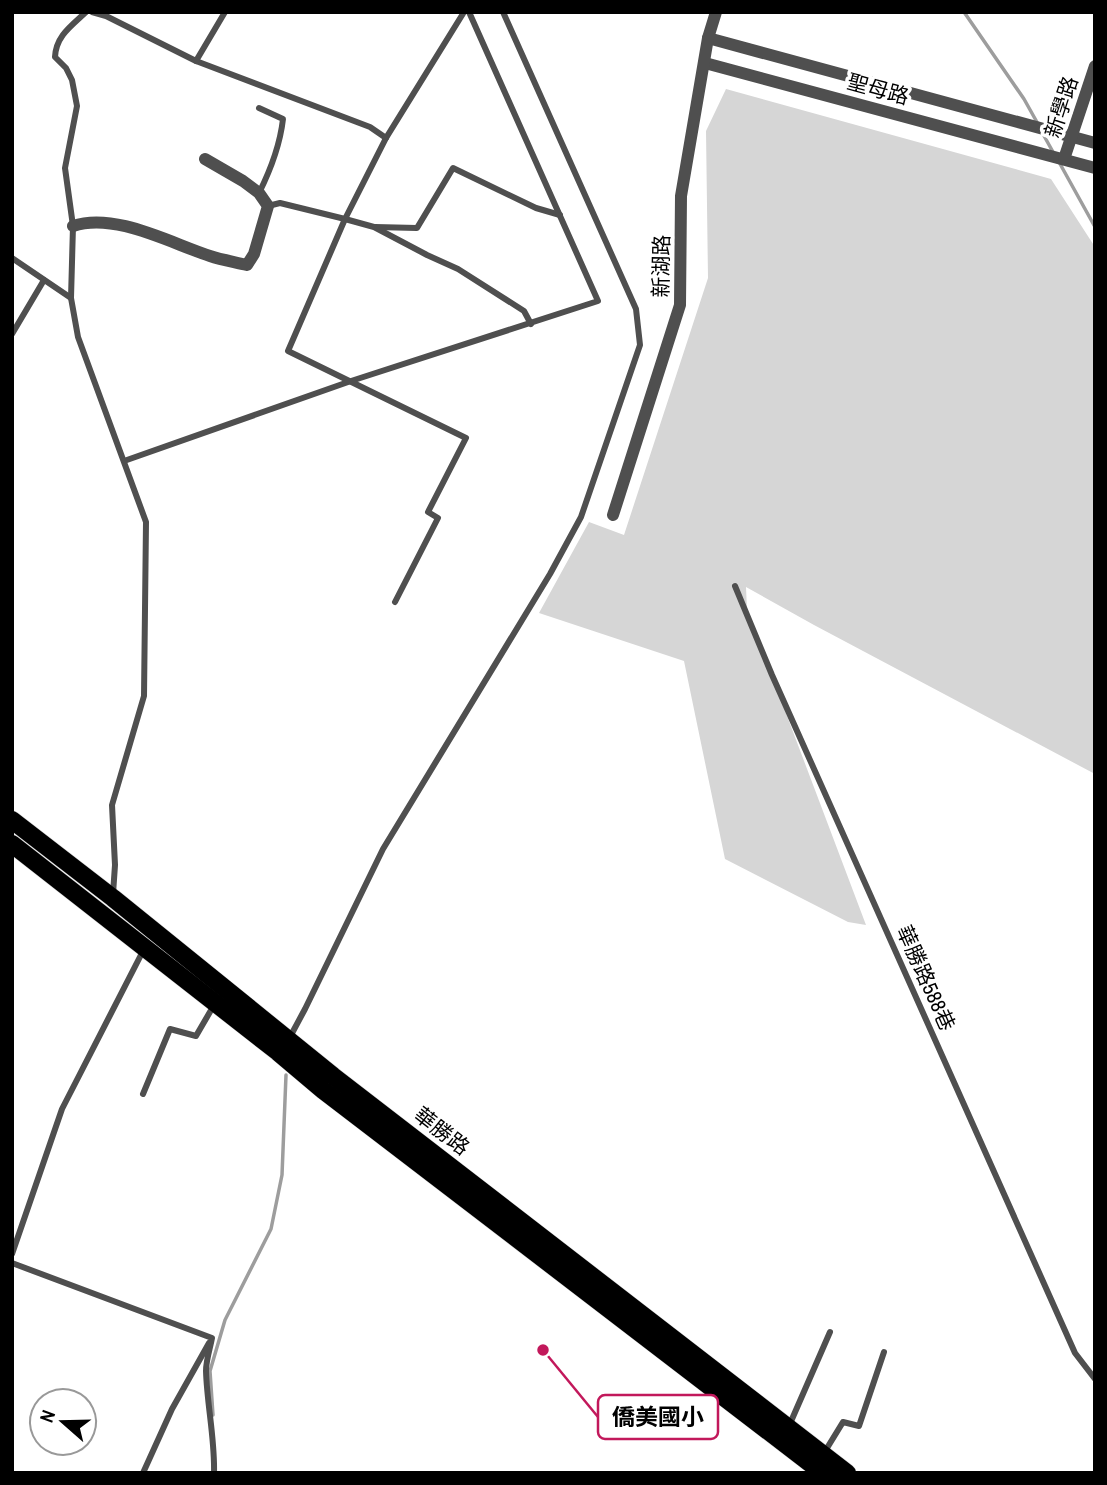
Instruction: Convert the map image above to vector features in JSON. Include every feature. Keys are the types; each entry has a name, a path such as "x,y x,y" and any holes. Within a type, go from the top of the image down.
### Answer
{"main road":[{"name":"華勝路","path":"12,820 113,898 283,1045"},
{"name":"華勝路","path":"12,844 215,1003 333,1076 623,1309 823,1464 847,1473"},
{"name":"華勝路","path":"623,1309 788,1428 823,1464"}],"street":[{"name":"新湖路","path":"613,514 680,305 681,196 708,38 716,12"},
{"name":"聖母路","path":"708,38 1095,143"},
{"name":"聖母路","path":"705,62 1064,159"},
{"name":"新學路","path":"1064,159 1095,66"},
{"path":"73,226 85,222 130,227 210,256 247,265 254,254 268,206 259,193 243,181 205,159"},
{"path":"1064,159 1094,165"}],"lane":[{"path":"86,12 61,36 55,47 55,57 66,68 72,80 77,106 65,168 73,226 71,298 78,337 146,522 144,696 112,805 115,865 113,898 103,914"},
{"path":"92,12 106,16 196,61 370,127 386,138"},
{"path":"196,61 225,12"},
{"path":"395,602 438,518 428,512 466,438 288,351 345,219 386,138 466,12"},
{"path":"124,461 351,381 598,301 466,12"},
{"path":"283,1045 305,1009 383,849 503,654 581,517 640,345 636,309 503,12"},
{"path":"259,108 283,119 281,136 259,193"},
{"path":"374,227 417,228 453,168 536,208 560,215"},
{"path":"268,206 280,204 374,227 458,269 524,311 531,324"},
{"path":"12,258 71,298"},
{"path":"12,334 44,280"},
{"name":"華勝路588巷","path":"735,586 1069,1341 1095,1379"},
{"path":"12,1254 62,1109 145,948 156,934"},
{"path":"143,1094 170,1029 196,1036 215,1003"},
{"path":"12,1263 212,1338"},
{"path":"788,1428 830,1332"},
{"path":"143,1473 172,1409 212,1338"},
{"path":"212,1338 206,1368 214,1473"},
{"path":"823,1464 843,1422 859,1426 884,1352"}],"shaded area":[{"path":"726,89 1051,179 1095,247 1095,774 746,587 747,610 866,925 848,922 725,859 684,661 539,613 589,522 624,535 708,278 706,131"}],"waterway":[{"path":"964,12 1024,99 1038,124"},
{"path":"1043,134 1053,152"},
{"path":"1059,162 1095,227"},
{"path":"213,1415 210,1371 225,1320 271,1229 282,1175 286,1075"}],"place":[{"name":"僑美國小","path":"543,1350"}]}
